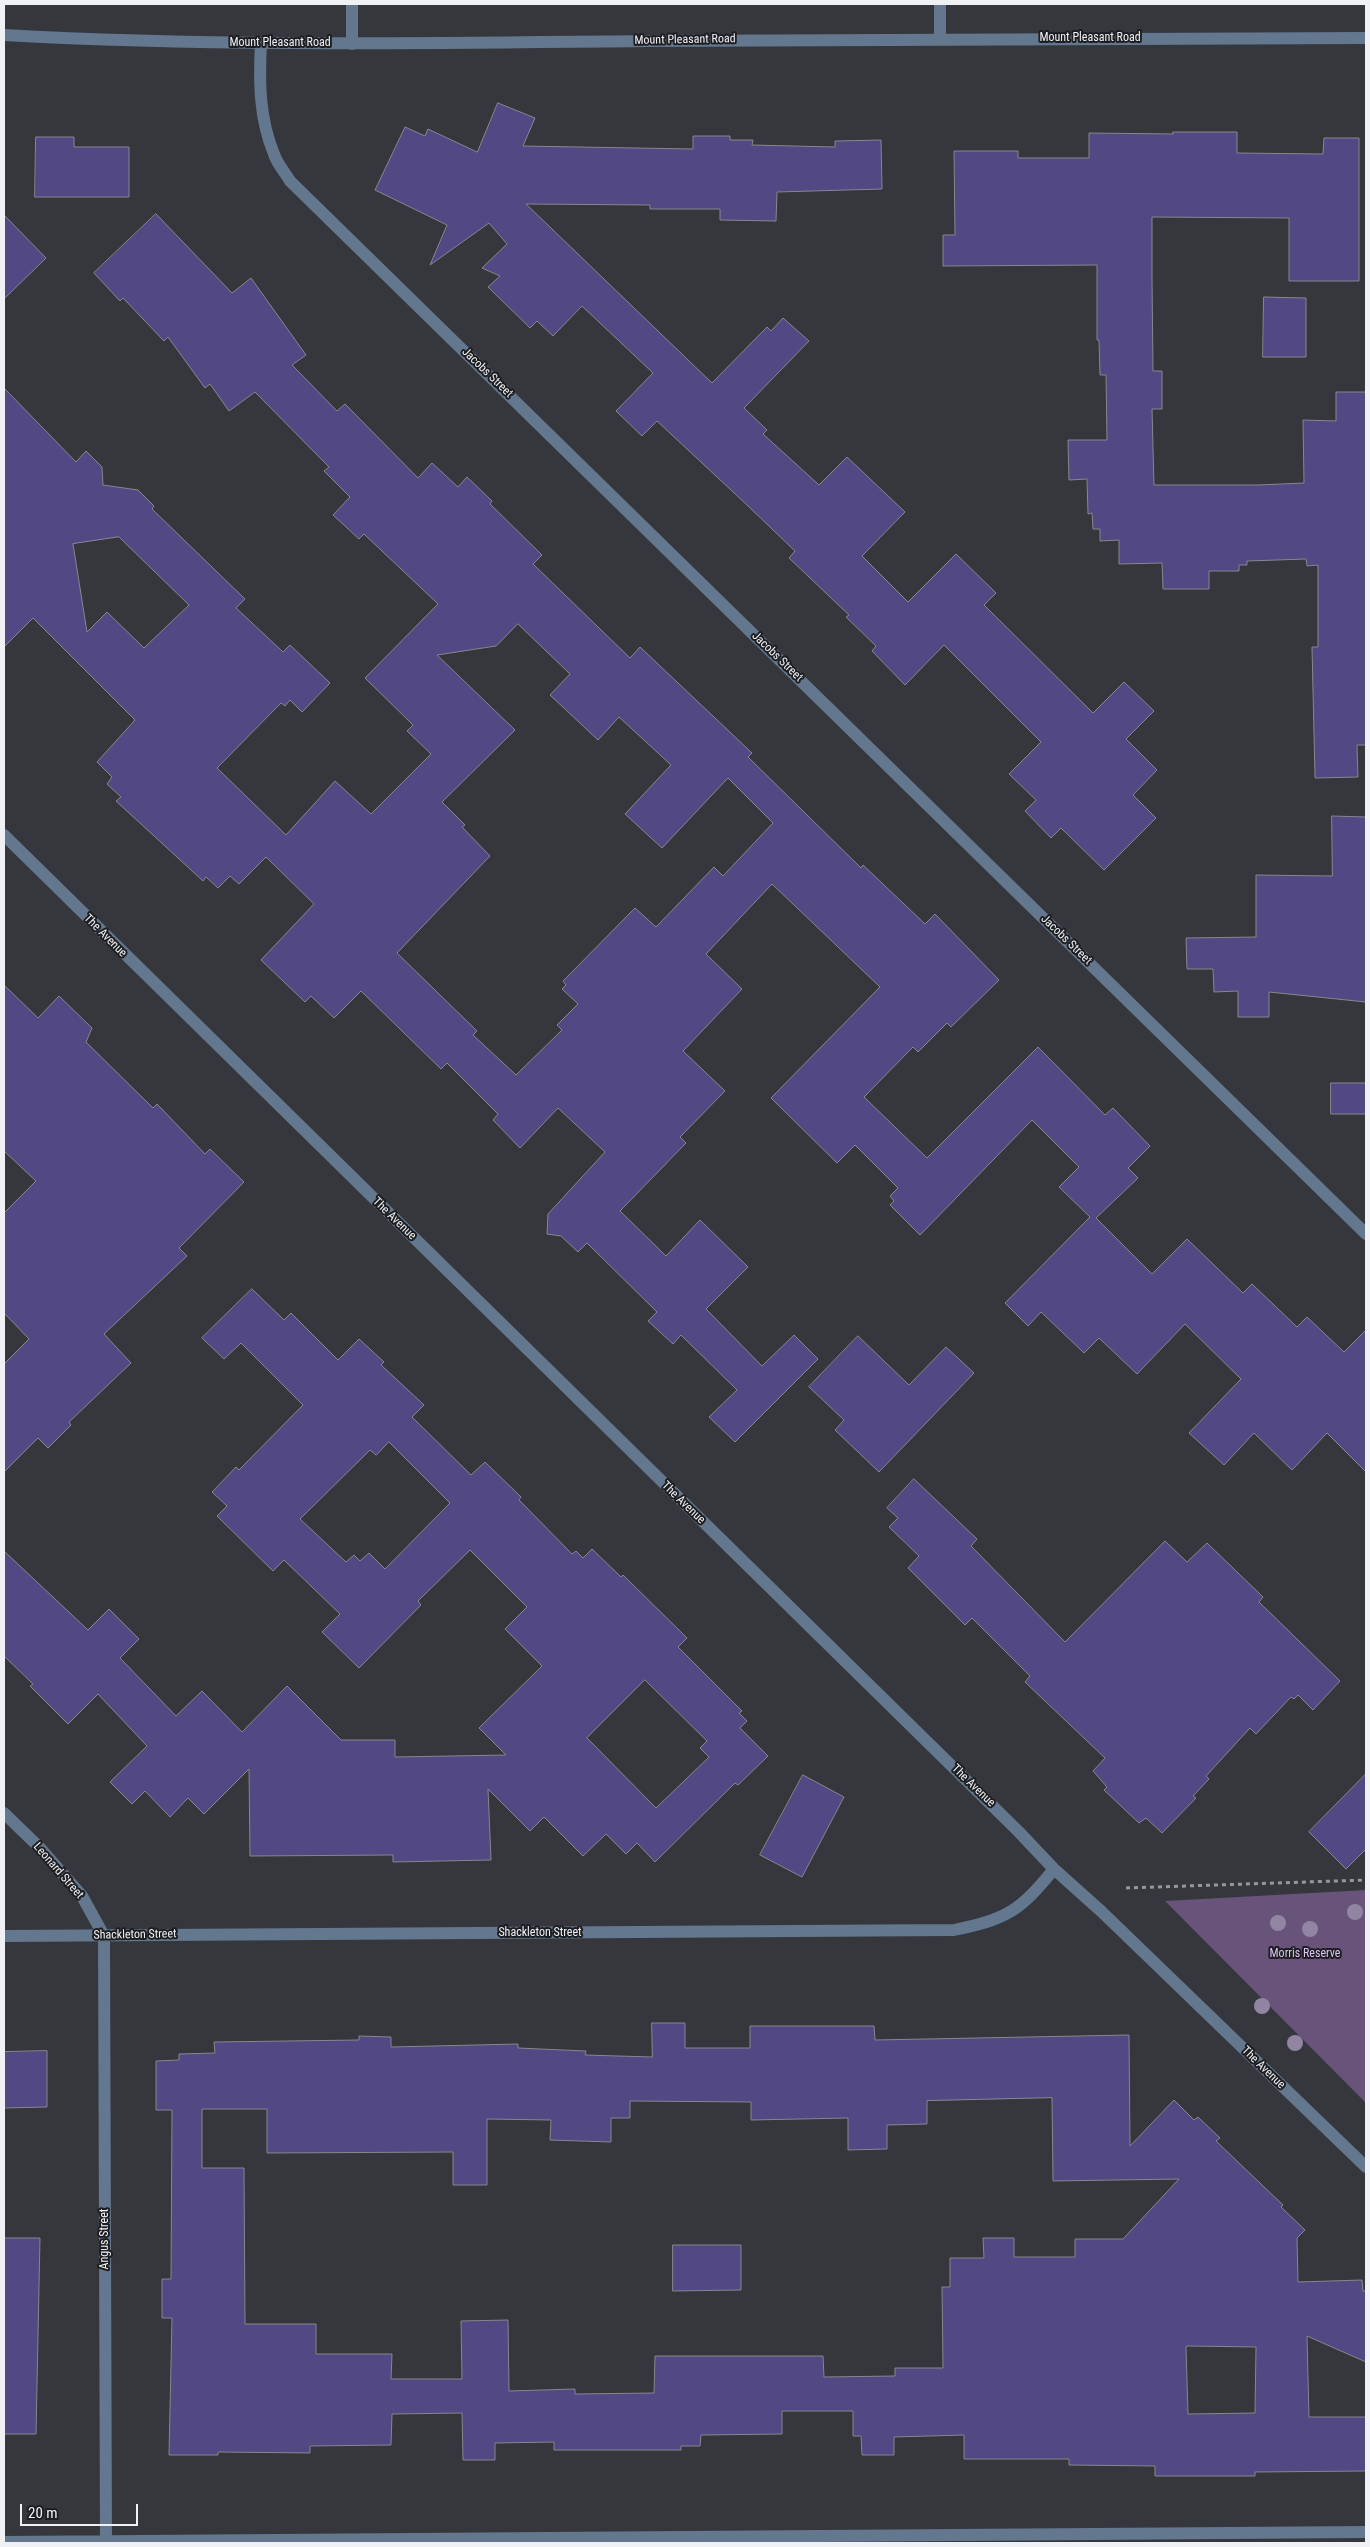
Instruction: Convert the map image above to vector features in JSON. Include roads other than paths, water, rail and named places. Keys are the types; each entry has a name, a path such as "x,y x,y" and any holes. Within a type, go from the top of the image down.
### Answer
{"street":[{"path":"352,4 352,44"},
{"path":"940,4 940,38"},
{"name":"Mount Pleasant Road","path":"4,35 115,41 352,44 940,38 1366,38"},
{"name":"Jacobs Street","path":"261,43 259,90 263,117 274,156 290,181 1366,1234"},
{"name":"The Avenue","path":"4,835 1018,1831 1054,1869 1102,1912 1366,2167"},
{"name":"Leonard Street","path":"4,1813 40,1848 82,1896 104,1936"},
{"name":"Shackleton Street","path":"4,1936 954,1930 992,1922 1016,1909 1032,1898 1054,1869"},
{"name":"Angus Street","path":"104,1936 106,2542"},
{"path":"4,2542 1366,2532"}],"park label":[{"name":"Morris Reserve","path":"1305,1954"}]}
